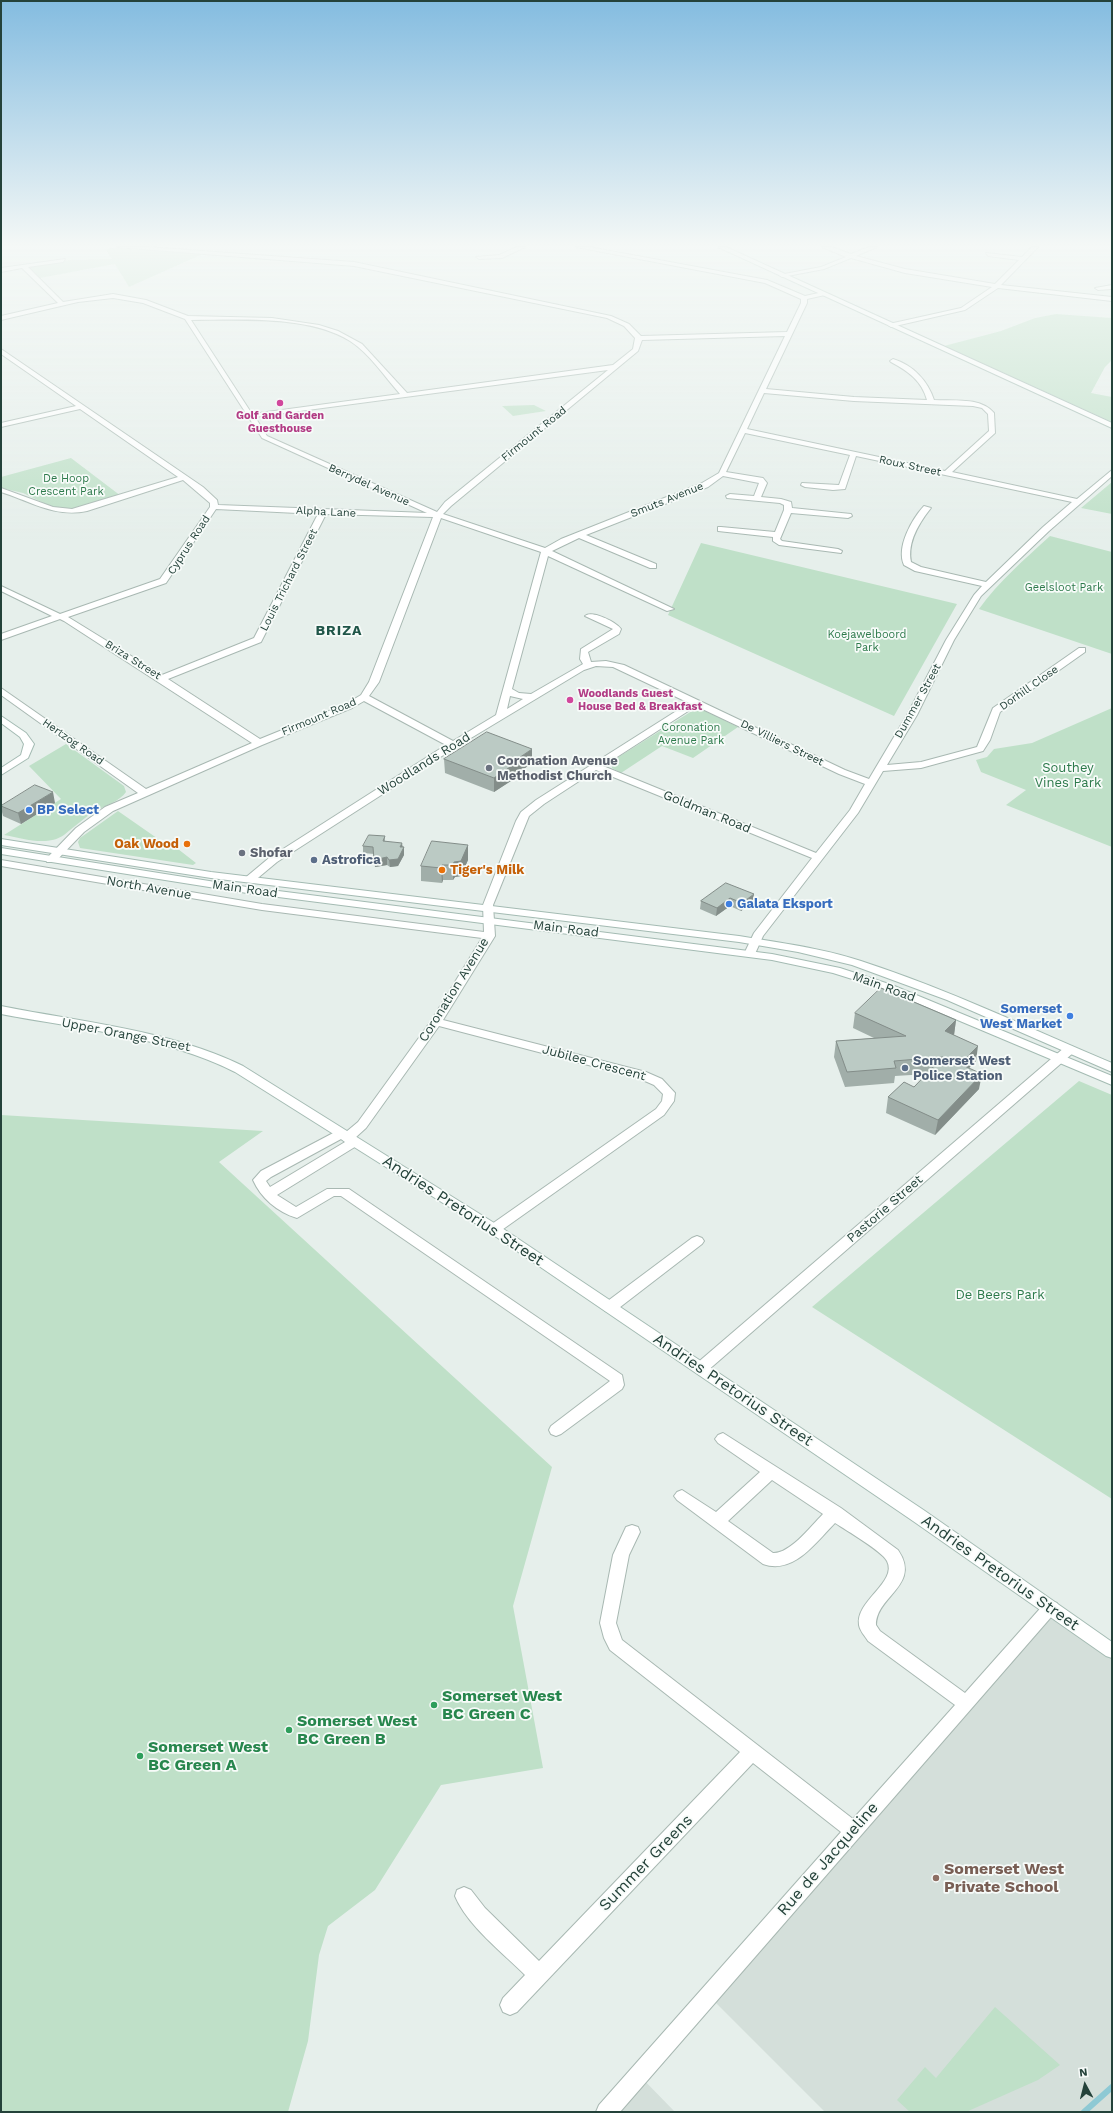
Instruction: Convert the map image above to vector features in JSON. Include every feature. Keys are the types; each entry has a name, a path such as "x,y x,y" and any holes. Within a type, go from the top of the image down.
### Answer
{"street":[{"name":"Berrydel Avenue","path":"205,346 261,435 266,438 438,515 545,552 670,610"},
{"path":"359,346 405,395"},
{"name":"Firmount Road","path":"51,860 80,830 109,809 259,743 349,706 364,697 374,682 438,515 448,504 616,367 636,350 639,346"},
{"path":"757,498 763,484 760,480 722,474 784,346"},
{"path":"936,346 1112,426"},
{"name":"Cyprus Road","path":"1,351 209,496 214,502 214,507 163,581 1,637"},
{"path":"893,361 906,367 920,379 929,391 931,401"},
{"path":"250,416 616,367"},
{"path":"763,391 854,399 931,401 978,405 988,410 992,418 994,429 989,437 946,474"},
{"path":"1,425 81,407"},
{"name":"Roux Street","path":"744,430 1077,501"},
{"path":"805,485 833,488 842,487 854,453"},
{"name":"Dummer Street","path":"750,954 758,935 854,811 912,715 968,609 987,585 1077,501 1112,472"},
{"name":"Smuts Avenue","path":"545,552 579,535 705,485 722,474"},
{"path":"1,490 22,496 49,509 70,512 183,478"},
{"path":"730,496 757,498 784,502 788,504 788,510 776,541 781,544 838,551"},
{"path":"403,515 414,505"},
{"name":"Alpha Lane","path":"214,507 403,515 438,515"},
{"path":"927,508 920,514 914,527 906,558 907,563 918,569 987,585"},
{"path":"788,510 848,516"},
{"name":"Louis Trichard Street","path":"162,678 244,647 258,640 323,512"},
{"path":"721,529 778,535"},
{"path":"579,535 653,566"},
{"path":"500,717 545,552"},
{"name":"Briza Street","path":"1,588 67,619 162,678 259,743"},
{"path":"588,665 584,659 584,651 617,629 613,625 589,616"},
{"name":"Dorhill Close","path":"880,768 926,764 980,749 986,737 990,719 996,710 1082,650"},
{"name":"Woodlands Road","path":"249,880 273,860 453,745 588,665 607,663"},
{"name":"De Villiers Street","path":"607,663 621,667 842,772 871,783"},
{"path":"507,689 517,696 534,697"},
{"name":"Hertzog Road","path":"1,691 145,793"},
{"path":"364,697 453,745"},
{"name":"Coronation Avenue","path":"347,1138 362,1125 436,1022 489,936 488,915 525,814 540,802 696,702"},
{"path":"1,719 23,735 29,744 25,756 1,772"},
{"name":"Goldman Road","path":"595,766 818,857"},
{"name":"Main Road","path":"1,842 811,964 860,977 953,1013 1112,1081"},
{"name":"Main Road","path":"1,851 247,890 755,941 798,949 856,963 951,998 1112,1068"},
{"name":"North Avenue","path":"1,863 262,907 489,936"},
{"name":"Upper Orange Street","path":"1,1010 166,1041 194,1048 218,1057 239,1069 347,1138"},
{"name":"Jubilee Crescent","path":"436,1022 647,1076 658,1082 669,1094 668,1101 660,1112 494,1229"},
{"name":"Pastorie Street","path":"701,1368 1069,1050"},
{"path":"347,1138 295,1159 266,1174 259,1180 262,1187 290,1210 297,1213 332,1192 344,1192 617,1378 617,1385 556,1430"},
{"path":"269,1194 309,1170 347,1138"},
{"name":"Andries Pretorius Street","path":"347,1138 494,1229 701,1368 1112,1651"},
{"path":"610,1307 697,1241"},
{"path":"723,1439 835,1513 891,1554 897,1566 896,1577 869,1612 865,1621 869,1631 966,1703"},
{"path":"717,1521 771,1471"},
{"path":"682,1496 769,1559 780,1560 793,1554 835,1513"},
{"path":"632,1532 620,1555 614,1586 608,1623 612,1638 622,1650 854,1830"},
{"name":"Rue de Jacqueline","path":"606,2112 1051,1608"},
{"name":"Summer Greens","path":"510,2005 753,1751"},
{"path":"464,1896 478,1915 539,1975"}],"shaded area":[{"name":"Somerset West Private School","path":"1051,1608 1112,1651 1112,2112 825,2112 710,1997"},
{"path":"638,2074 675,2112 605,2112"}],"green space":[{"path":"944,346 1112,346 1112,360 1105,367 1091,393 1112,397 1112,422"},
{"path":"534,405 546,411 513,416 502,406"},
{"name":"De Hoop Crescent Park","path":"71,458 121,496 74,509 52,507 23,493 1,488 1,477"},
{"path":"1112,482 1112,514 1081,508"},
{"name":"Geelsloot Park","path":"1050,536 1112,552 1112,654 979,609 1004,580"},
{"name":"Koejawelboord Park","path":"701,543 957,604 894,716 668,615"},
{"name":"Southey Vines Park","path":"1112,708 1112,847 1006,805 1026,790 981,772 976,760 987,757 994,749 1032,743"},
{"name":"Coronation Avenue Park","path":"692,711 705,711 738,727 693,758 662,746 621,773 612,768 612,761"},
{"path":"66,744 124,786 126,792 116,801 95,811 57,839 34,841 4,835 61,799 29,766"},
{"path":"118,811 174,850 178,849 196,863 193,865 80,848 78,842 80,838"},
{"name":"De Beers Park","path":"1079,1081 1112,1095 1112,1499 812,1307"},
{"path":"1,1115 263,1131 219,1162 552,1467 513,1606 543,1768 441,1785 375,1890 328,1926 319,1955 308,2041 288,2112 1,2112"},
{"path":"995,2007 1060,2065 1038,2080 966,2112 910,2112 897,2100 925,2067 936,2078"}],"building":[{"path":"487,732 532,749 510,764 513,765 494,778 444,759"},
{"path":"35,785 53,792 18,813 1,806"},
{"path":"369,835 385,836 383,841 402,843 400,847 404,847 398,859 389,860 387,857 374,860 373,847 363,846"},
{"path":"432,841 468,845 461,861 454,862 453,865 442,865 441,868 421,866"},
{"path":"726,883 754,894 742,903 730,898 717,908 701,901"},
{"path":"881,988 956,1020 945,1031 978,1046 960,1064 982,1074 938,1120 888,1097 904,1082 914,1087 943,1057 894,1061 896,1068 847,1072 836,1041 906,1036 855,1013"}],"waterway":[{"path":"1084,2112 1112,2087"}],"place":[{"name":"Golf and Garden Guesthouse","path":"280,403"},
{"name":"Woodlands Guest House Bed & Breakfast","path":"570,700"},
{"name":"Coronation Avenue Methodist Church","path":"489,768"},
{"name":"BP Select","path":"29,810"},
{"name":"Oak Wood","path":"187,844"},
{"name":"Shofar","path":"242,853"},
{"name":"Astrofica","path":"314,860"},
{"name":"Tiger's Milk","path":"442,870"},
{"name":"Galata Eksport","path":"729,904"},
{"name":"Somerset West Market","path":"1070,1016"},
{"name":"Somerset West Police Station","path":"905,1068"},
{"name":"Somerset West BC Green C","path":"434,1705"},
{"name":"Somerset West BC Green B","path":"289,1730"},
{"name":"Somerset West BC Green A","path":"140,1756"},
{"name":"Somerset West Private School","path":"936,1878"}],"district":[{"name":"BRIZA","path":"339,631"}]}
